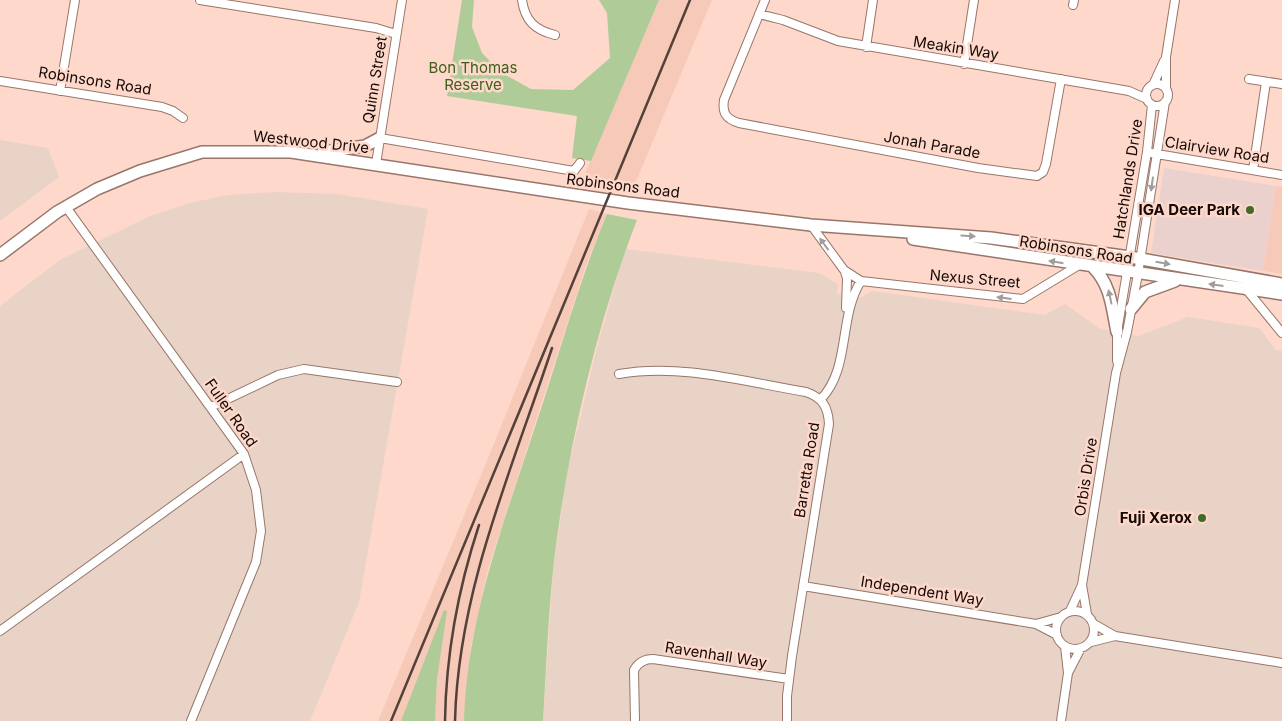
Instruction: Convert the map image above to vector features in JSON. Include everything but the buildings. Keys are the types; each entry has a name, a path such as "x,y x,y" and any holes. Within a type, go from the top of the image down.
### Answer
{"main road":[{"path":"299,153 355,149 366,146 380,138"},
{"name":"Westwood Drive","path":"0,255 66,207 97,190 133,174 184,156 222,150 299,153 376,164"},
{"name":"Robinsons Road","path":"376,164 628,203 811,226 991,238 1135,258 1282,284"},
{"name":"Robinsons Road","path":"867,231 1133,274 1282,294"},
{"path":"1093,267 1103,277 1108,286 1117,332"},
{"path":"1131,310 1145,292 1177,280"}],"street":[{"path":"60,91 75,0"},
{"path":"200,0 396,31"},
{"name":"Quinn Street","path":"376,164 402,0"},
{"path":"522,0 524,14 532,26 542,32 555,36"},
{"path":"866,47 873,0"},
{"path":"964,64 974,0"},
{"path":"1166,57 1146,93 1149,102 1158,106 1165,102 1167,96 1166,57 1176,0"},
{"name":"Meakin Way","path":"762,7 783,20 831,39 866,47 1129,91 1149,102"},
{"name":"Jonah Parade","path":"762,7 726,94 723,106 725,114 732,121 1033,176 1040,174 1046,164 1061,79"},
{"path":"1249,79 1282,84"},
{"name":"Robinsons Road","path":"0,81 162,107 173,111 183,118"},
{"path":"1253,170 1266,82"},
{"path":"1151,86 1160,85 1166,89"},
{"name":"Meakin Way","path":"1129,91 1151,86"},
{"name":"Hatchlands Drive","path":"1135,258 1147,152 1149,102"},
{"name":"Hatchlands Drive","path":"1135,258 1165,102"},
{"name":"Robinsons Road","path":"380,138 574,171 580,162"},
{"name":"Clairview Road","path":"1147,152 1282,174"},
{"name":"Fuller Road","path":"66,207 244,454 256,490 261,531 256,562 191,721"},
{"name":"Nexus Street","path":"811,226 844,270 861,281 1023,299 1079,265"},
{"path":"1133,274 1135,258"},
{"path":"620,374 656,370 680,371 806,392 821,399 836,379 846,317 847,278 844,270"},
{"name":"Orbis Drive","path":"1070,611 1082,585 1116,373 1131,310 1133,274"},
{"name":"Orbis Drive","path":"1116,373 1117,332 1133,274"},
{"path":"846,317 861,281"},
{"path":"1246,289 1282,334"},
{"path":"211,407 278,375 304,369 397,382"},
{"name":"Barretta Road","path":"787,721 789,679 829,424 829,414 821,399"},
{"path":"0,631 244,454"},
{"name":"Orbis Drive","path":"1082,585 1086,614"},
{"name":"Independent Way","path":"803,586 1036,624 1057,635"},
{"path":"1061,721 1068,672 1065,646 1057,635 1058,623 1070,611 1086,614 1094,624 1115,636 1282,663"},
{"name":"Independent Way","path":"1036,624 1061,618"},
{"path":"1091,642 1095,630 1094,624"},
{"path":"1068,672 1081,648 1091,642 1115,636"},
{"path":"1065,646 1081,648"},
{"name":"Ravenhall Way","path":"635,721 634,670 645,660 653,659 789,679"}],"shaded area":[{"path":"659,0 712,0 632,191 581,183"},
{"path":"0,140 48,148 59,177 0,221"},
{"path":"1164,168 1276,186 1263,271 1151,253"},
{"path":"1276,186 1282,187 1282,274 1263,271"},
{"path":"275,192 337,194 428,209 359,602 310,721 0,721 0,306 60,260 150,216 190,203 228,195"},
{"path":"589,209 607,214 585,268 488,569 471,646 464,721 435,721 437,679 408,705 401,721 378,721 489,456"},
{"path":"625,249 819,273 838,284 837,294 861,298 872,291 1045,315 1065,304 1100,329 1139,336 1188,317 1259,328 1276,350 1282,351 1282,721 543,721 553,571 567,473 597,348"}],"green space":[{"name":"Bon Thomas Reserve","path":"462,0 474,0 472,27 482,53 502,73 531,89 573,90 610,58 607,13 599,0 659,0 591,161 572,158 577,116 447,96"},
{"path":"607,214 637,220 595,348 574,437 553,570 543,721 464,721 472,644 490,569 579,291"},
{"path":"444,610 447,611 437,679 435,721 401,721"}],"railway":[{"path":"391,721 690,0"},
{"path":"455,721 458,673 476,578 505,485 552,348"},
{"path":"445,721 448,671 454,622 465,573 479,525"}],"place":[{"name":"IGA Deer Park","path":"1250,210"},
{"name":"Fuji Xerox","path":"1202,518"}]}
